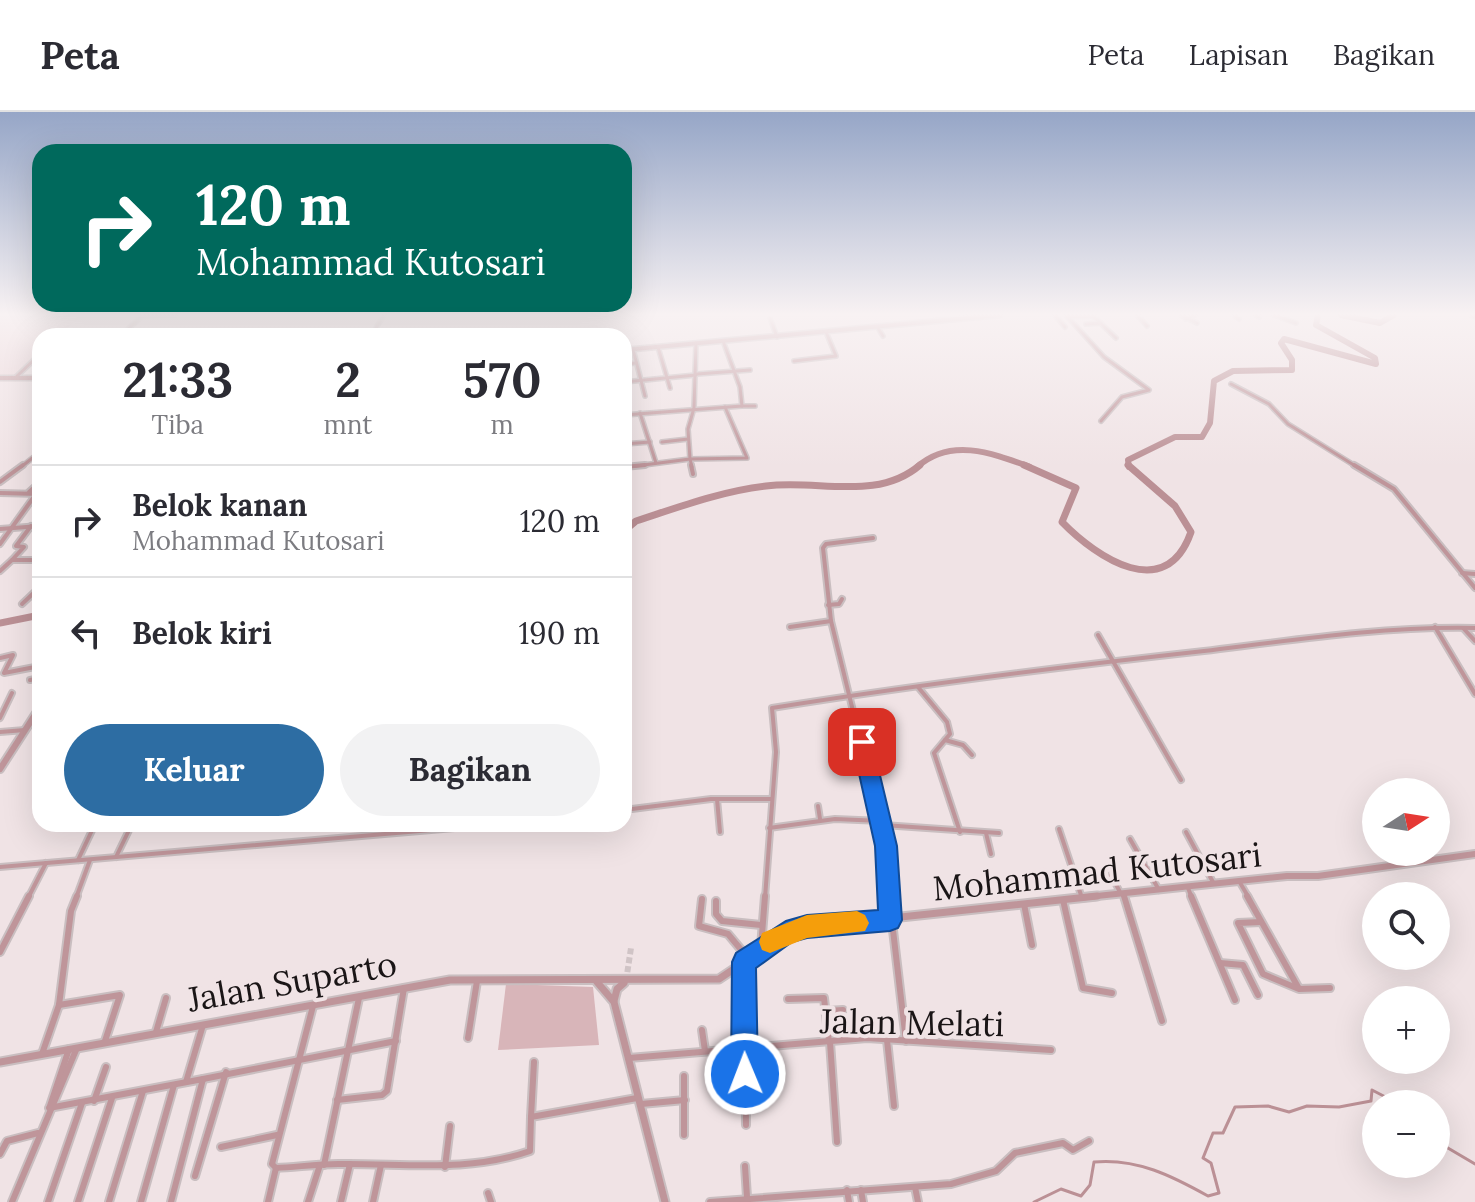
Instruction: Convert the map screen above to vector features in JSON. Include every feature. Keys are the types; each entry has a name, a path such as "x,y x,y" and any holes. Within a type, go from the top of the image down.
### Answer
{"street":[{"path":"15,378 28,366"},
{"path":"637,366 645,396"},
{"path":"663,366 670,388"},
{"path":"693,474 688,439 694,408 696,366"},
{"path":"732,366 742,406"},
{"path":"1101,421 1126,395 1149,390 1116,366"},
{"path":"632,381 750,370"},
{"path":"0,378 32,378"},
{"path":"1231,384 1271,405 1288,424 1392,488 1475,588"},
{"path":"632,414 755,406"},
{"path":"725,407 747,458"},
{"path":"640,413 656,463"},
{"path":"662,442 688,439"},
{"path":"632,443 650,442"},
{"path":"632,466 690,459 756,457"},
{"path":"0,482 32,458"},
{"path":"668,462 669,468"},
{"path":"27,494 32,489"},
{"path":"0,493 32,494"},
{"path":"0,544 32,502"},
{"path":"0,529 31,526"},
{"path":"0,571 24,547 16,546 31,526"},
{"path":"873,538 832,541 823,548 831,621 882,823 890,920 906,1041"},
{"path":"12,560 32,560"},
{"path":"1462,573 1475,574"},
{"path":"22,604 32,595"},
{"path":"828,605 839,604 842,599"},
{"path":"790,627 831,621"},
{"path":"1434,627 1475,694"},
{"path":"761,947 776,752 771,710 942,681 1434,627 1475,628"},
{"path":"1463,627 1475,641"},
{"path":"1098,635 1181,780"},
{"path":"0,658 13,655 0,680"},
{"path":"4,673 32,668"},
{"path":"918,687 949,724 950,734 934,753 960,832"},
{"path":"0,718 12,693"},
{"path":"0,769 32,719"},
{"path":"0,732 25,730"},
{"path":"945,740 963,745 972,755"},
{"path":"846,744 862,742"},
{"path":"632,809 717,799 771,799"},
{"path":"717,799 720,832"},
{"path":"818,806 820,820"},
{"path":"769,828 820,820 999,833"},
{"path":"1059,829 1082,898"},
{"path":"78,860 91,832"},
{"path":"116,857 128,832"},
{"path":"0,867 408,832"},
{"path":"986,832 991,854"},
{"path":"1186,832 1214,884"},
{"path":"1130,839 1159,890"},
{"name":"Mohammad Kutosari","path":"596,982 719,979 761,947 786,933 807,927 1239,881 1318,876 1475,854"},
{"path":"42,1054 59,1005 69,918 91,859"},
{"path":"0,950 46,863"},
{"path":"1111,875 1122,894 1162,1021"},
{"path":"1239,881 1261,922 1272,935 1299,989"},
{"path":"1188,887 1235,1000"},
{"path":"702,899 699,926 728,934 746,960 746,1125"},
{"path":"1063,900 1083,988 1112,993"},
{"path":"716,901 716,914 723,922 762,925"},
{"path":"1024,903 1032,945"},
{"path":"1261,922 1238,923 1260,970 1269,978 1299,989 1330,988"},
{"path":"1220,963 1243,965 1258,995"},
{"path":"468,1038 477,979"},
{"name":"Jalan Suparto","path":"0,1062 404,988 477,979 596,982"},
{"path":"614,1002 617,989 626,981"},
{"path":"596,982 614,1002 665,1202"},
{"path":"337,1100 385,1093 404,988"},
{"path":"59,1005 120,995 105,1042"},
{"path":"308,1202 322,1165 359,996"},
{"path":"788,999 822,997 827,1011 837,1142"},
{"path":"156,1032 166,998"},
{"path":"276,1168 272,1164 277,1135 314,1004"},
{"path":"827,1011 843,1010"},
{"path":"186,1082 204,1023"},
{"path":"702,1030 705,1051"},
{"path":"887,1040 894,1106"},
{"name":"Jalan Melati","path":"629,1058 887,1040 1051,1050"},
{"path":"49,1107 94,1101 226,1072 396,1041"},
{"path":"12,1202 73,1048"},
{"path":"276,1168 350,1164 481,1165 530,1151 534,1062"},
{"path":"94,1101 106,1067"},
{"path":"195,1176 226,1072"},
{"path":"684,1076 684,1135"},
{"path":"171,1202 203,1079"},
{"path":"141,1202 174,1084"},
{"path":"109,1202 143,1091"},
{"path":"78,1202 113,1097"},
{"path":"531,1117 640,1101 685,1100"},
{"path":"48,1202 82,1103"},
{"path":"445,1167 450,1126"},
{"path":"0,1154 7,1141 38,1133"},
{"path":"221,1147 277,1135"},
{"path":"710,1202 915,1187 978,1178 1011,1163 1015,1153 1063,1143 1073,1150 1089,1141"},
{"path":"341,1202 350,1164"},
{"path":"373,1202 381,1165"},
{"path":"745,1166 747,1197"},
{"path":"268,1202 276,1168"},
{"path":"915,1187 918,1202"},
{"path":"847,1190 849,1202"},
{"path":"861,1190 863,1202"},
{"path":"488,1193 491,1202"}],"shaded area":[{"path":"0,366 26,366 14,377 0,377"},
{"path":"506,984 593,987 599,1045 498,1050"}],"waterway":[{"path":"1129,466 1128,460 1175,437 1202,437 1210,423 1214,381 1233,371 1292,370 1292,366"},
{"path":"918,466 944,452 972,450 1030,467"},
{"path":"1024,465 1076,488 1062,522 1093,549 1130,568 1148,570 1165,566 1180,554 1191,532 1175,506 1129,466"},
{"path":"632,524 733,492 786,485 866,486 885,483 918,466"},
{"path":"0,623 32,617"},
{"path":"1034,1202 1061,1189 1081,1196 1090,1185 1094,1162 1110,1161 1167,1175 1208,1196 1219,1193 1211,1163 1203,1158 1213,1133 1223,1133 1235,1107 1268,1106 1289,1112 1307,1106 1339,1107 1362,1103"},
{"path":"1450,1149 1475,1164"}],"tunnel":[{"path":"626,981 631,948"}],"slow traffic":[{"path":"770,942 807,927 857,923"}],"route":[{"path":"745,1074 744,962 761,947 786,933 807,927 890,920 886,846 862,742"}]}
